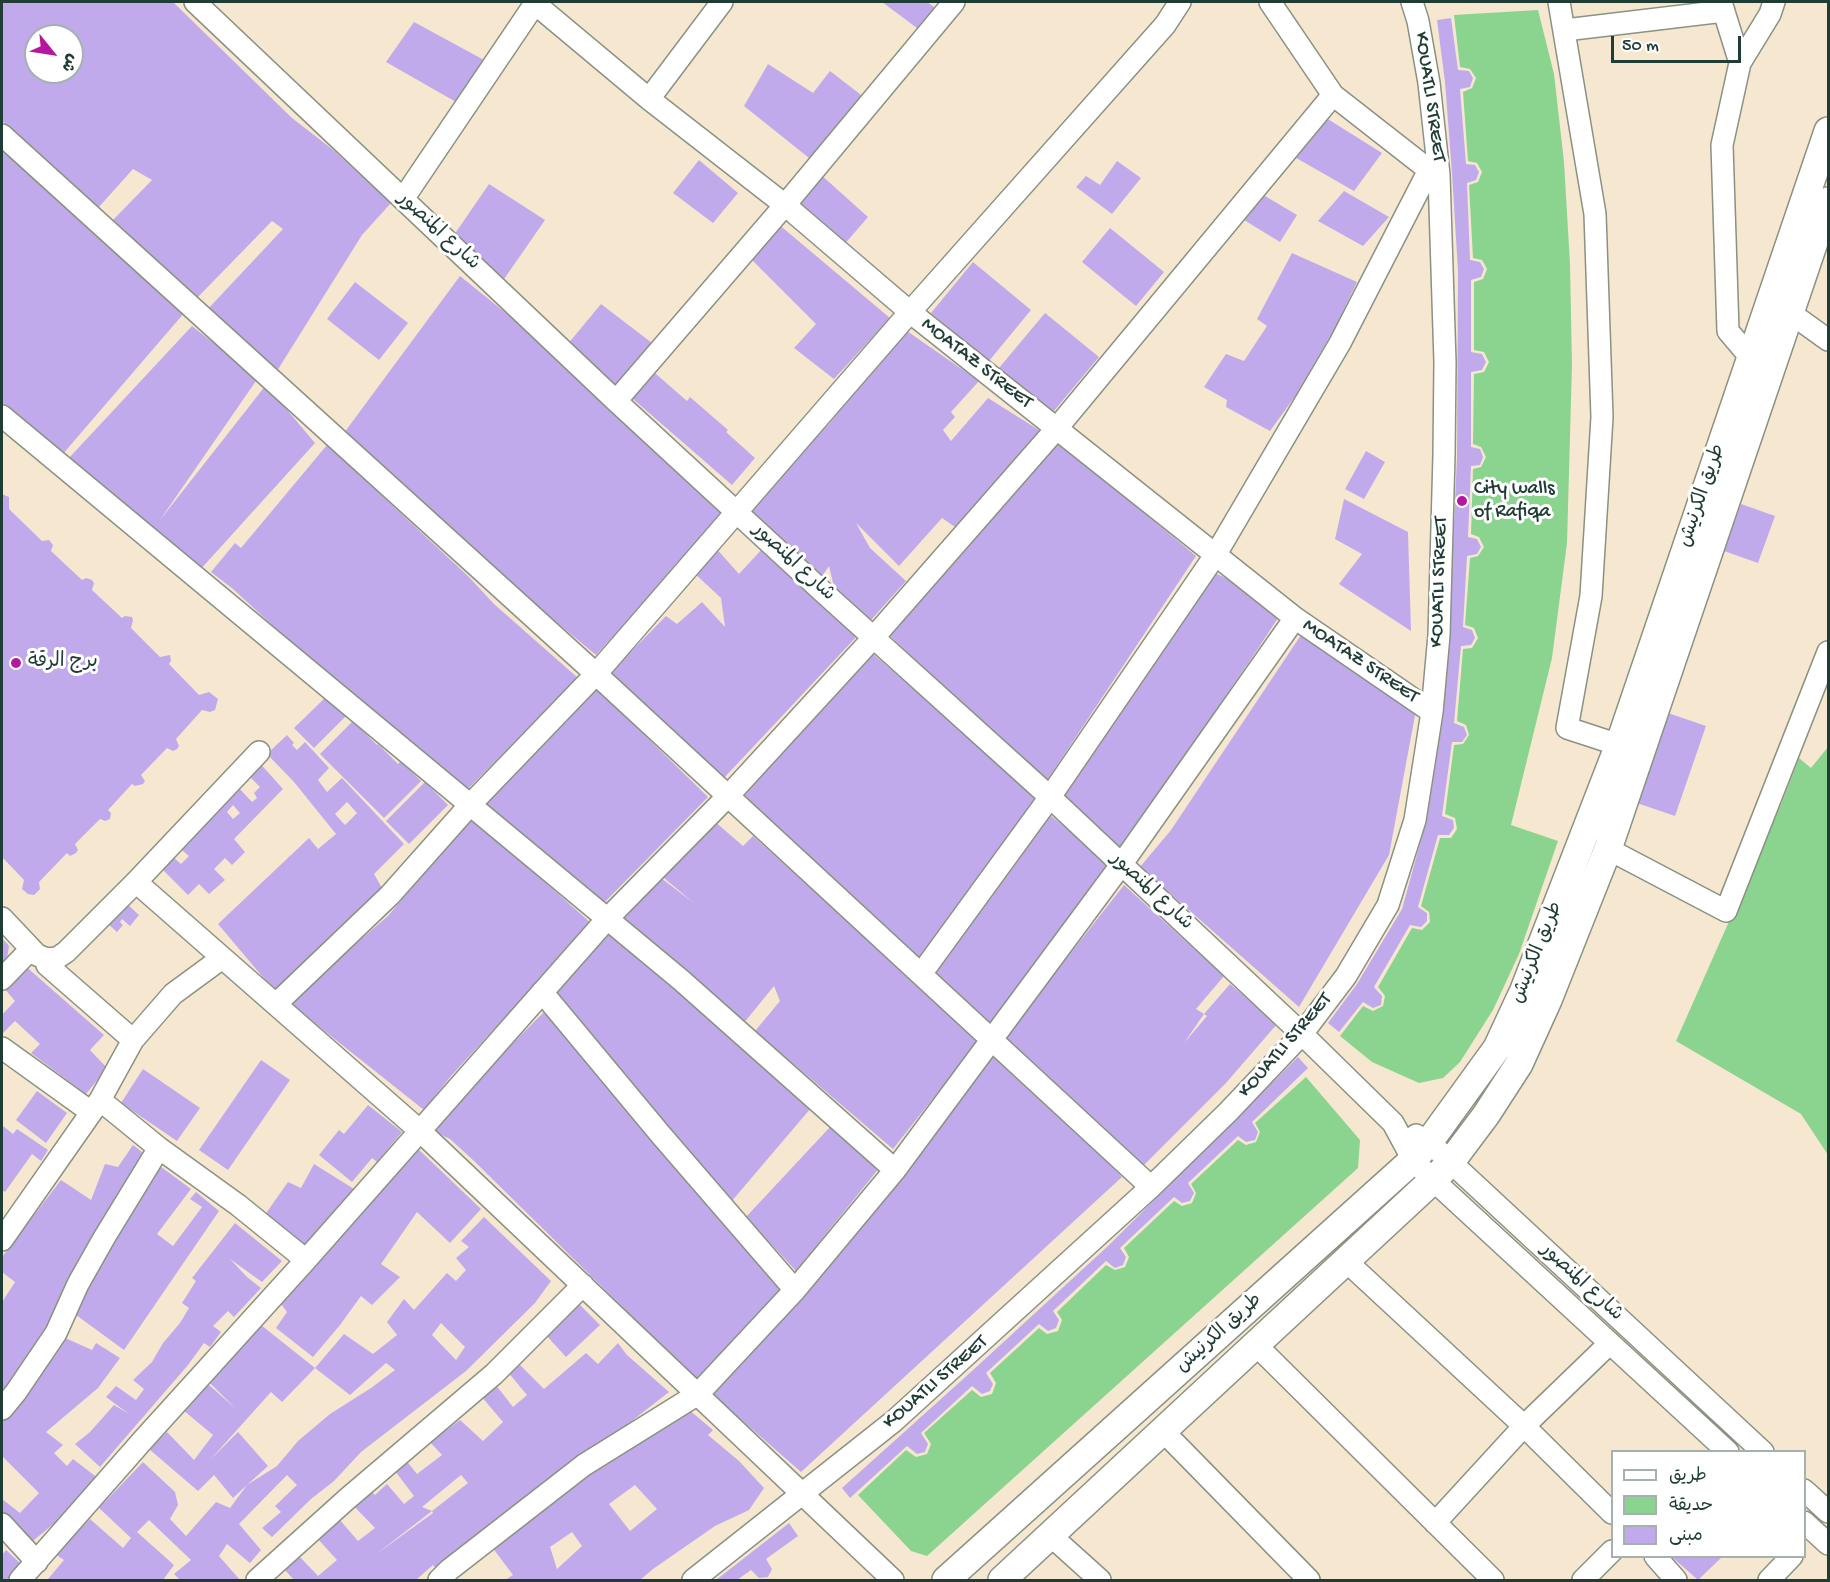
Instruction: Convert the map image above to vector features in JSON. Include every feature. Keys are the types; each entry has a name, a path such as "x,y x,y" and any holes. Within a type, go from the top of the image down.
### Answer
{"main road":[{"name":"طريق الكرنيش","path":"1002,1581 1442,1172 1486,1115 1519,1064 1548,1000 1608,849 1779,308 1828,131"},
{"name":"طريق الكرنيش","path":"946,1581 1421,1151 1497,1048 1524,990 1620,745 1750,357 1779,308 1828,201"}],"street":[{"name":"شارع المنصور","path":"195,2 616,401 1050,797 1302,1034 1610,1343 1723,1450"},
{"path":"403,199 535,2"},
{"name":"MOATAZ STREET","path":"535,2 649,99 785,205 910,312 1295,618 1432,711"},
{"path":"649,99 722,2"},
{"path":"616,401 785,205 954,2"},
{"path":"276,1004 390,895 469,806 596,674 910,312 1164,25 1180,2"},
{"path":"921,974 1050,797 1216,554 1340,344 1434,173 1333,95 1270,2"},
{"name":"KOUATLI STREET","path":"693,1581 894,1421 1150,1187 1228,1112 1302,1034 1346,976 1388,905 1415,820 1432,711 1439,635 1444,455 1445,362 1429,83 1418,21 1412,2"},
{"path":"1559,2 1595,214 1602,417 1592,596 1567,728 1620,745"},
{"path":"1750,357 1728,331 1722,145 1740,63 1770,14 1774,2"},
{"path":"1565,30 1722,6 1740,63"},
{"path":"2,1524 30,1574 143,1440 306,1260 607,919 728,796 874,636 1057,428 1333,95"},
{"path":"2,135 596,674 1150,1187"},
{"path":"1779,308 1828,340"},
{"path":"2,416 681,980 895,1170"},
{"path":"439,1581 449,1570 584,1465 698,1394 795,1290 895,1170 1121,865 1295,618"},
{"path":"1608,849 1726,911 1828,652"},
{"path":"2,979 39,954 57,958 66,952 259,752"},
{"path":"136,882 419,1130 893,1581"},
{"path":"2,918 39,954 47,965 133,1040"},
{"path":"2,1240 96,1106 133,1040 172,994 222,958"},
{"path":"542,992 661,1136 795,1290"},
{"path":"2,1048 159,1148 238,1205 306,1260"},
{"path":"2,1409 56,1333 78,1284 159,1148"},
{"name":"شارع المنصور","path":"1442,1172 1761,1450"},
{"path":"1346,1261 1524,1426 1611,1512"},
{"path":"256,1581 347,1499 494,1374 583,1285"},
{"path":"1435,1523 1524,1426 1610,1343"},
{"path":"1256,1345 1493,1581"},
{"path":"1163,1431 1309,1581"},
{"path":"1806,1492 1828,1512"},
{"path":"1050,1535 1100,1581"},
{"path":"1583,1581 1611,1552"},
{"path":"1655,1558 1676,1581"},
{"path":"1769,1581 1791,1558"}],"green space":[{"path":"1538,10 1554,74 1564,162 1570,264 1572,365 1567,543 1552,658 1511,825 1558,841 1519,954 1493,1010 1460,1062 1443,1078 1419,1083 1372,1062 1340,1036 1363,1006 1373,1011 1383,1006 1385,996 1378,987 1412,928 1422,930 1430,922 1429,912 1421,906 1440,838 1451,838 1457,829 1455,818 1445,814 1454,745 1463,744 1469,735 1466,725 1457,721 1463,649 1472,648 1478,638 1474,628 1465,625 1470,558 1478,556 1484,547 1479,537 1471,534 1473,469 1481,467 1486,457 1481,447 1473,444 1474,374 1484,372 1489,362 1484,352 1474,350 1474,282 1483,279 1487,269 1482,260 1473,258 1469,185 1478,182 1482,172 1477,163 1468,161 1463,92 1472,88 1476,78 1470,69 1460,67 1454,15"},
{"path":"1828,747 1828,1155 1801,1114 1676,1041 1782,802 1799,758 1811,768"},
{"path":"1306,1077 1360,1140 1358,1168 927,1556 911,1551 858,1495 906,1450 916,1457 927,1454 931,1444 924,1433 972,1390 981,1397 992,1394 996,1383 990,1373 1039,1328 1047,1334 1058,1331 1062,1320 1057,1312 1106,1265 1115,1270 1125,1267 1129,1257 1124,1248 1174,1201 1182,1206 1192,1203 1196,1193 1191,1184 1238,1140 1246,1145 1256,1142 1260,1132 1255,1123"}],"building":[{"path":"2,2 173,2 292,118 332,149 391,203 362,235 277,371 206,311 283,229 272,221 197,298 112,221 152,180 133,169 98,208 2,121"},
{"path":"882,2 927,2 937,9 921,31"},
{"name":"City walls of Rafiqa","path":"1451,18 1458,70 1469,71 1473,78 1470,87 1460,89 1466,164 1475,165 1479,172 1476,180 1467,183 1470,260 1480,262 1484,269 1481,277 1471,280 1471,352 1482,354 1486,362 1482,370 1471,372 1471,447 1480,449 1483,457 1480,465 1471,466 1468,537 1477,539 1481,547 1477,554 1467,556 1463,627 1472,630 1475,638 1471,645 1461,646 1454,723 1464,727 1467,735 1462,742 1452,742 1442,816 1453,820 1454,828 1449,835 1438,835 1418,907 1427,913 1427,921 1421,927 1410,925 1374,987 1382,996 1381,1005 1373,1008 1363,1002 1339,1032 1328,1023 1357,984 1402,909 1426,822 1449,635 1457,457 1458,271 1445,82 1437,20"},
{"path":"414,22 484,60 456,102 386,62"},
{"path":"768,64 813,93 830,71 865,98 809,158 744,106"},
{"path":"1323,116 1382,153 1354,191 1291,155"},
{"path":"2,148 185,312 62,455 2,403"},
{"path":"699,160 738,193 713,223 673,193"},
{"path":"1117,161 1141,178 1112,214 1076,187 1086,176 1100,185"},
{"path":"820,174 868,217 843,246 795,203"},
{"path":"489,184 545,220 502,282 454,235"},
{"path":"1344,191 1389,217 1363,246 1318,221"},
{"path":"1260,193 1297,215 1280,242 1244,220"},
{"path":"777,223 890,318 834,379 794,348 816,324 749,257"},
{"path":"1110,228 1164,272 1136,306 1082,262"},
{"path":"1292,253 1357,282 1336,326 1296,395 1270,431 1226,407 1227,400 1204,387 1226,354 1244,361 1267,326 1257,319"},
{"path":"973,262 1031,310 989,361 931,313"},
{"path":"460,276 517,322 727,512 596,655 509,583 344,433"},
{"path":"355,282 408,323 379,360 327,319"},
{"path":"601,304 652,343 616,389 567,345"},
{"path":"1045,313 1099,357 1053,412 999,368"},
{"path":"192,326 258,378 160,520 266,385 315,443 199,571 68,459"},
{"path":"904,329 979,381 951,412 955,417 943,430 951,441 988,398 1042,432 955,527 942,518 899,566 856,523 870,548 906,581 871,620 834,587 829,566 817,584 740,507 829,424"},
{"path":"648,367 687,401 690,397 728,430 726,432 755,458 732,485 626,393"},
{"path":"1058,442 1196,556 1046,782 888,634"},
{"path":"327,445 468,576 494,604 578,678 465,792 211,572 235,543 241,548"},
{"path":"1366,451 1385,462 1364,499 1345,489"},
{"path":"2,494 9,497 9,509 42,541 49,540 53,545 51,551 82,580 86,578 92,580 94,583 92,590 122,618 132,617 131,628 160,657 170,655 169,664 199,695 209,692 218,699 215,710 210,712 202,710 176,739 179,746 177,749 173,751 167,748 141,775 145,781 143,784 135,786 132,784 108,810 111,813 110,819 105,821 100,819 75,844 78,850 76,853 70,856 67,853 39,882 40,889 34,895 22,889 24,880 2,857"},
{"path":"1344,499 1408,532 1411,631 1339,584 1362,554 1335,539"},
{"path":"1741,504 1775,516 1758,563 1724,551"},
{"path":"715,547 739,574 762,549 858,635 724,778 610,673 666,616 677,624 702,602 725,627 721,598 692,571"},
{"path":"1215,573 1282,612 1121,849 1062,796"},
{"path":"1301,635 1416,710 1389,855 1299,1007 1140,867 1171,830"},
{"path":"872,653 1038,798 918,959 743,797"},
{"path":"589,681 708,797 601,906 481,803"},
{"path":"329,694 348,714 314,748 294,728"},
{"path":"1668,713 1706,726 1675,816 1637,803"},
{"path":"353,721 398,764 401,761 421,781 384,818 320,754"},
{"path":"287,735 297,750 305,742 329,768 318,780 327,792 342,778 404,844 374,874 385,893 278,995 218,924 309,838 318,849 336,834 294,782 267,754","holes":["347,802 357,813 345,825 335,814"]},
{"path":"257,760 283,789 234,839 245,852 232,865 225,858 214,869 225,880 209,894 199,884 188,895 162,869 173,857 181,864 189,856 178,847 238,787 252,802 257,798 254,793 260,787 246,773","holes":["233,805 240,813 233,819 227,812"]},
{"path":"425,782 448,805 409,844 386,821"},
{"path":"1050,815 1111,865 989,1024 925,969"},
{"path":"471,817 591,923 451,1076 424,1110 288,1002 388,916"},
{"path":"713,820 743,846 753,836 979,1040 893,1149 755,1031 780,1001 774,986 743,1024 621,918 643,891 647,895 661,878 695,904 664,878"},
{"path":"1124,885 1224,976 1196,1009 1204,1014 1230,984 1277,1024 1226,1083 1141,1168 1004,1038","holes":["1204,1014 1207,1016 1184,1043"]},
{"path":"126,903 139,915 130,926 122,919 120,922 123,925 117,932 107,923"},
{"path":"607,932 811,1108 731,1202 554,991"},
{"path":"2,938 9,946 7,959 2,965"},
{"path":"23,964 104,1035 90,1050 107,1068 86,1094 31,1053 40,1044 15,1021 2,1032 2,1015 15,1001 3,987"},
{"path":"548,1008 784,1289 698,1381 474,1161 450,1139 433,1131"},
{"path":"999,1047 1122,1177 801,1472 704,1387"},
{"path":"1298,1057 1308,1068 1252,1122 1258,1132 1255,1140 1246,1142 1238,1136 1188,1183 1194,1193 1190,1201 1182,1203 1174,1197 1120,1248 1126,1257 1123,1265 1115,1268 1106,1261 1053,1311 1059,1320 1056,1328 1048,1331 1039,1324 986,1373 993,1384 990,1391 982,1394 972,1386 921,1433 928,1444 925,1452 917,1454 907,1446 850,1498 842,1488 1108,1246"},
{"path":"261,1060 290,1080 228,1170 199,1150"},
{"path":"143,1069 200,1108 177,1141 121,1103"},
{"path":"37,1091 67,1113 46,1143 16,1120"},
{"path":"368,1105 402,1132 377,1162 372,1158 352,1182 319,1155 339,1130 344,1134"},
{"path":"3,1126 13,1134 17,1129 48,1150 41,1161 32,1154 5,1192 2,1190"},
{"path":"830,1127 880,1167 796,1271 746,1217"},
{"path":"133,1145 146,1155 44,1337 2,1401 2,1302 15,1282 2,1272 2,1257 61,1180 91,1200 105,1164 118,1167"},
{"path":"414,1145 481,1209 450,1243 417,1212 381,1264 400,1277 372,1305 361,1296 313,1357 276,1328 287,1312 281,1304"},
{"path":"157,1164 191,1189 157,1234 173,1246 202,1207 190,1199 196,1192 219,1211 124,1350 72,1312"},
{"path":"314,1164 354,1189 341,1210 305,1249 262,1219 288,1182 301,1188"},
{"path":"484,1217 551,1281 535,1303 466,1371 361,1452 334,1481 311,1499 272,1537 262,1528 281,1512 275,1506 297,1485 287,1475 239,1524 261,1550 250,1563 227,1544 219,1556 240,1580 180,1580 174,1574 191,1560 149,1520 137,1532 174,1565 163,1580 48,1579 64,1560 55,1554 90,1519 123,1548 131,1538 99,1508 143,1462 175,1492 178,1505 170,1519 186,1536 216,1502 230,1508 247,1485 277,1466 298,1441 330,1414 395,1370 386,1363 350,1395 315,1368 344,1334 373,1354 397,1335 387,1322 404,1299 414,1310 447,1273 456,1281 466,1270 456,1258 469,1247 461,1241","holes":["441,1323 465,1347 456,1360 432,1335"]},
{"path":"235,1223 282,1261 262,1282 230,1259 261,1288 234,1317 228,1311 213,1326 221,1332 210,1347 204,1343 188,1365 100,1467 75,1444 90,1432 114,1405 129,1414 106,1397 116,1386 136,1400 144,1389 133,1380 152,1362 163,1343 180,1323 189,1308 182,1303 196,1281 192,1278"},
{"path":"578,1303 600,1325 566,1357 545,1334"},
{"path":"261,1325 315,1368 282,1402 271,1392 210,1460 238,1432 268,1466 233,1498 214,1475 198,1491 149,1449 167,1432 194,1460 213,1435 183,1410 208,1384 236,1409 210,1383"},
{"path":"63,1337 92,1350 96,1343 120,1358 98,1388 46,1432 63,1445 54,1453 67,1466 73,1459 99,1479 80,1502 28,1545 2,1517 2,1499 20,1513 39,1493 2,1456 2,1419"},
{"path":"618,1343 627,1355 669,1392 438,1572 433,1565 416,1580 294,1580 284,1569 299,1556 318,1576 337,1560 317,1538 333,1512 358,1541 375,1528 347,1499 364,1485 375,1495 387,1484 404,1504 414,1496 389,1463 405,1459 417,1474 442,1455 430,1442 460,1420 483,1441 503,1422 481,1396 495,1384 513,1407 527,1395 507,1371 517,1362 544,1389 586,1353 598,1364","holes":["461,1475 468,1483 432,1511 422,1507","432,1511 433,1513 375,1555"]},
{"path":"688,1409 713,1430 708,1435 739,1461 764,1488 749,1510 715,1526 640,1580 505,1580 513,1575 489,1543 615,1452 656,1433","holes":["635,1485 657,1509 630,1531 609,1504","572,1532 582,1546 557,1569 550,1547"]},
{"path":"789,1523 798,1536 766,1559 772,1569 768,1577 759,1578 751,1570 737,1580 716,1580"},
{"path":"6,1550 22,1565 9,1580 2,1580 2,1555"},
{"path":"1673,1558 1721,1558 1698,1580"}],"place":[{"name":"City walls of Rafiqa","path":"1462,501"},
{"name":"برج الرقة","path":"16,663"}]}
